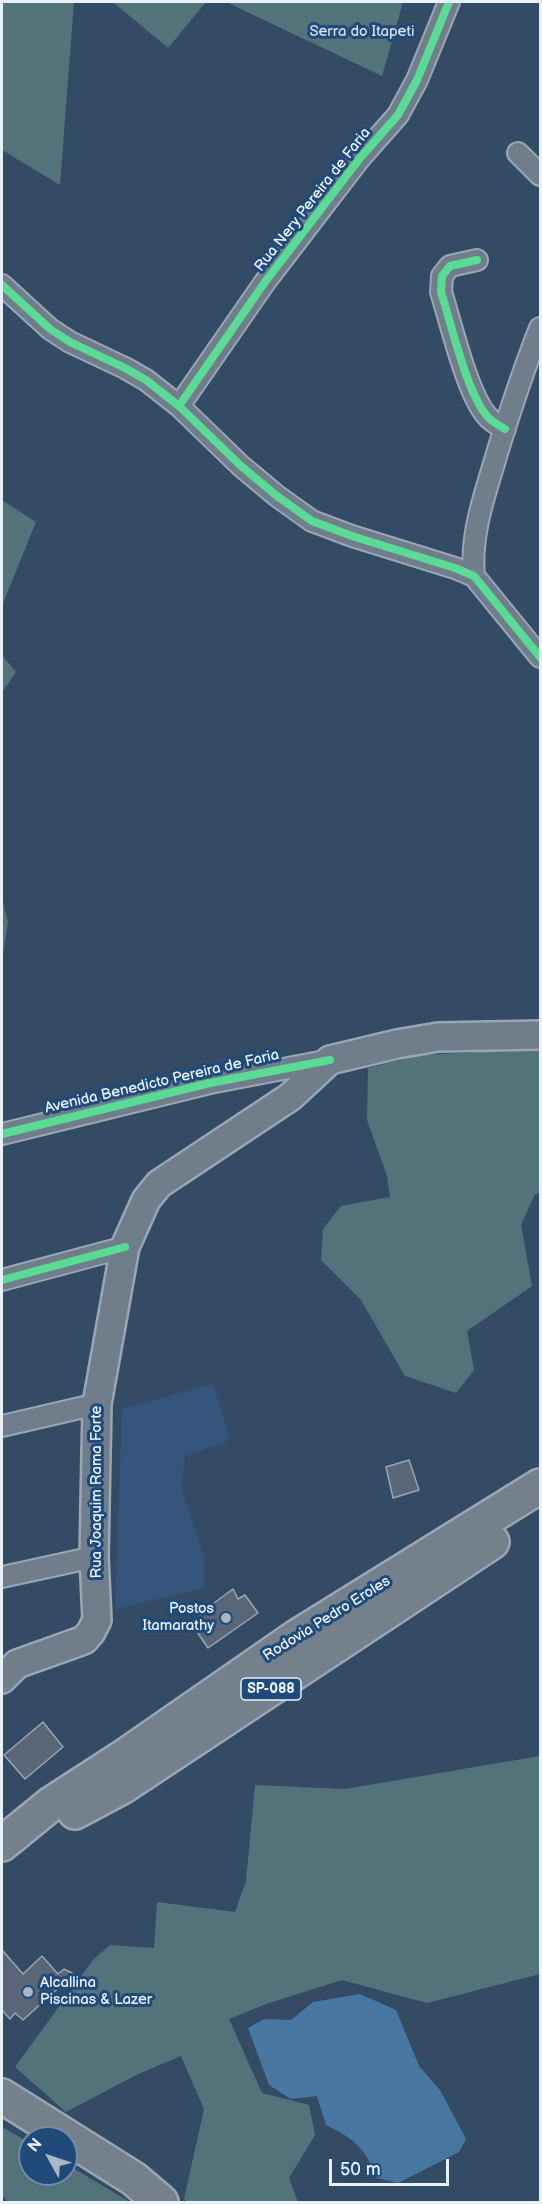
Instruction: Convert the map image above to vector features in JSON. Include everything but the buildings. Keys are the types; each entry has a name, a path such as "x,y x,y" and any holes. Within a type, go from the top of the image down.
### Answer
{"highway":[{"name":"Rodovia Pedro Eroles","path":"2,1867 13,1854 69,1815 122,1787 175,1750 269,1674 295,1638 540,1486"},
{"name":"Rodovia Pedro Eroles","path":"2,1844 51,1804 122,1758 426,1585 540,1511"},
{"path":"2,2096 134,2179 161,2202"}],"main road":[{"name":"Avenida Benedicto Pereira de Faria","path":"330,1060 438,1037 540,1035"},
{"name":"Rua Joaquim Rama Forte","path":"2,1679 18,1664 84,1640 97,1620 94,1557 97,1404 124,1247 146,1200 159,1184 290,1097 330,1060"}],"street":[{"name":"Rua Nery Pereira de Faria","path":"179,406 265,282 360,158 398,115 417,80 449,2"},
{"path":"518,153 540,175"},
{"path":"477,260 450,266 442,276 441,292 472,390 481,408 490,419 505,429"},
{"path":"2,285 26,309 70,342 146,380 179,406 241,466 312,521 474,576 540,657"},
{"path":"474,576 473,541 522,371 540,328"},
{"name":"Avenida Benedicto Pereira de Faria","path":"2,1134 210,1083 330,1060"},
{"path":"2,1280 124,1247"},
{"path":"2,1426 97,1404"},
{"path":"2,1577 94,1557"}],"shaded area":[{"path":"213,1384 230,1440 185,1456 181,1487 204,1556 204,1588 115,1609 122,1409"},
{"path":"360,1994 396,2010 419,2066 440,2090 466,2139 459,2152 398,2183 377,2178 368,2159 358,2146 345,2135 326,2125 317,2096 291,2099 269,2085 248,2028 264,2019 291,2020 313,2002"}],"green space":[{"path":"2,2 74,2 60,185 2,150"},
{"path":"113,2 206,2 168,48"},
{"name":"Serra do Itapeti","path":"226,2 403,2 382,76"},
{"path":"2,500 36,522 2,606"},
{"path":"2,655 16,672 2,692"},
{"path":"2,899 8,922 2,960"},
{"path":"540,1051 540,1193 535,1194 521,1225 532,1286 467,1331 474,1370 456,1393 405,1376 361,1300 321,1260 323,1229 341,1206 390,1197 387,1176 367,1120 368,1068 420,1055"},
{"path":"540,1756 540,1974 427,2003 342,1980 266,2004 229,2019 262,2093 309,2105 315,2135 289,2178 298,2202 187,2202 184,2199 204,2109 181,2056 138,2074 66,2112 15,2067 93,1960 110,1945 154,1948 157,1902 235,1912 246,1881 255,1785 345,1789"},
{"path":"2,2127 18,2136 18,2186 78,2186 78,2171 130,2202 8,2202 2,2195"}],"cycle path":[{"path":"179,406 265,282 360,158 398,115 417,80 449,2"},
{"path":"477,260 450,266 442,276 441,292 474,394 489,418 505,429"},
{"path":"2,285 50,329 70,342 146,380 179,406 241,466 312,521 474,576 540,657"},
{"path":"2,1134 210,1083 330,1060"},
{"path":"2,1280 125,1247"}],"place":[{"name":"Postos Itamarathy","path":"226,1618"},
{"name":"Alcallina Piscinas & Lazer","path":"28,1992"}]}
